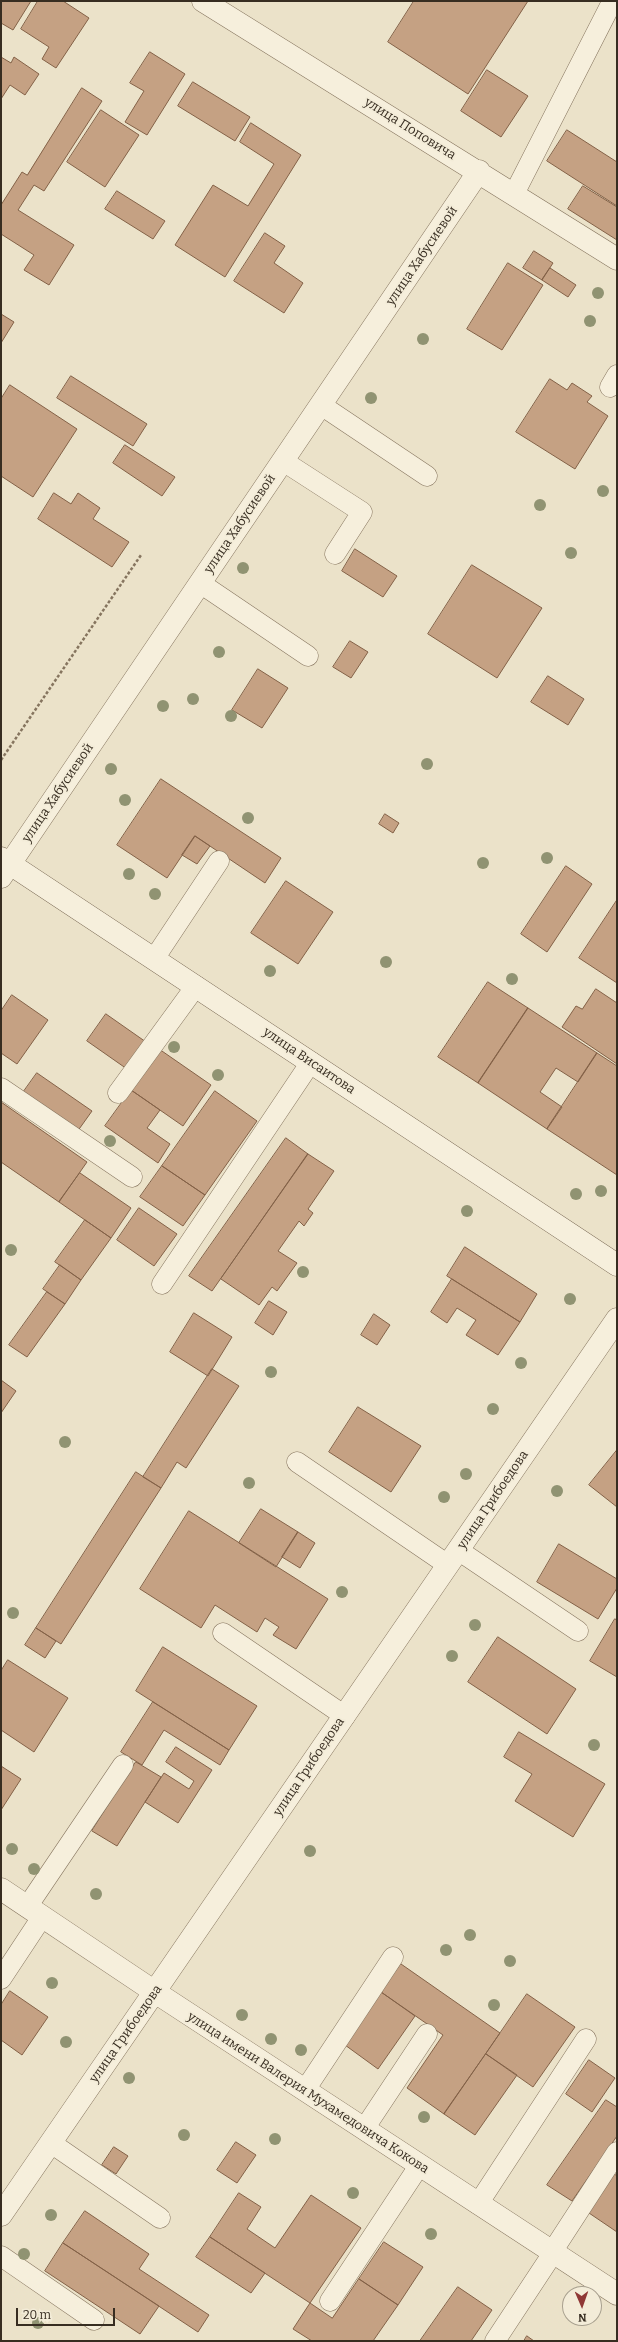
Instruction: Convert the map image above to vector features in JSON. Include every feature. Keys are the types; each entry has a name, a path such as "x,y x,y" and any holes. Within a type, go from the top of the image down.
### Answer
{"street":[{"name":"улица Поповича","path":"203,1 617,259"},
{"name":"улица Хабусиевой","path":"4,866 200,583 479,172"},
{"name":"улица Висаитова","path":"4,866 196,986 617,1265"},
{"name":"улица Грибоедова","path":"1,2215 617,1319"},
{"name":"улица имени Валерия Мухамедовича Кокова","path":"1,1889 154,1992 617,2294"}],"lane":[{"path":"514,194 611,4"},
{"path":"321,405 427,476"},
{"path":"283,461 362,512 335,554"},
{"path":"200,583 308,656"},
{"path":"154,959 219,861"},
{"path":"118,1093 196,986"},
{"path":"162,1284 311,1062"},
{"path":"1,1088 132,1177"},
{"path":"296,1462 578,1631"},
{"path":"223,1633 345,1716"},
{"path":"1,1979 35,1912 122,1765"},
{"path":"305,2090 393,1957"},
{"path":"364,2129 427,2034"},
{"path":"478,2204 586,2039"},
{"path":"51,2143 160,2218"},
{"path":"495,2341 617,2152"},
{"path":"330,2301 419,2166"},
{"path":"1,2256 94,2320"}],"path":[{"path":"1,760 141,555"}],"building":[{"path":"1,1 31,1 13,30 1,23"},
{"path":"38,1 63,1 89,18 56,68 42,59 49,47 21,29"},
{"path":"414,1 528,1 468,94 388,42"},
{"path":"150,52 185,74 147,135 125,122 144,91 130,83"},
{"path":"1,57 11,63 14,57 39,74 25,95 10,85 1,99"},
{"path":"487,70 528,96 501,137 461,111"},
{"path":"193,82 250,117 235,141 178,106"},
{"path":"82,88 102,101 44,191 34,185 18,210 74,245 49,285 24,270 34,255 1,234 1,205 22,172 27,175"},
{"path":"101,110 139,135 105,187 67,162"},
{"path":"251,123 301,155 225,277 175,245 213,185 248,206 274,164 240,142"},
{"path":"567,130 617,162 617,206 547,161"},
{"path":"583,186 617,207 617,240 568,209"},
{"path":"117,191 165,221 153,239 105,209"},
{"path":"265,233 285,246 274,263 303,283 284,313 234,281"},
{"path":"534,251 553,263 542,280 523,268"},
{"path":"508,263 543,285 502,350 467,329"},
{"path":"550,268 576,285 568,297 542,280"},
{"path":"1,314 14,322 1,343"},
{"path":"71,376 147,424 133,446 57,398"},
{"path":"550,379 567,390 572,383 592,396 587,402 608,416 575,469 516,432"},
{"path":"10,385 77,429 33,497 1,476 1,399"},
{"path":"125,445 175,477 162,496 113,463"},
{"path":"54,493 71,504 78,493 100,508 93,519 129,542 112,567 38,519"},
{"path":"355,549 397,576 383,597 342,571"},
{"path":"472,565 542,608 497,678 428,634"},
{"path":"350,641 368,652 351,678 333,667"},
{"path":"258,669 288,688 262,728 232,710"},
{"path":"548,676 584,699 568,725 531,702"},
{"path":"161,779 281,858 265,883 195,836 167,878 117,845"},
{"path":"385,814 399,823 393,833 379,824"},
{"path":"195,836 210,846 197,864 182,855"},
{"path":"566,866 592,884 547,952 521,934"},
{"path":"286,881 333,912 298,964 251,933"},
{"path":"617,900 617,983 579,958"},
{"path":"488,982 528,1008 478,1083 438,1057"},
{"path":"596,989 617,1003 617,1064 562,1027 576,1006 582,1009"},
{"path":"12,995 48,1020 17,1064 1,1053 1,1011"},
{"path":"528,1008 597,1053 578,1082 556,1068 540,1092 562,1107 547,1129 478,1083"},
{"path":"106,1014 146,1042 127,1069 87,1041"},
{"path":"159,1049 211,1085 183,1126 131,1090"},
{"path":"597,1053 617,1066 617,1175 547,1129"},
{"path":"37,1073 92,1111 77,1132 22,1094"},
{"path":"131,1090 160,1110 147,1128 170,1144 158,1163 105,1126"},
{"path":"215,1091 257,1121 205,1195 162,1166"},
{"path":"1,1102 87,1162 59,1202 1,1162"},
{"path":"286,1138 308,1154 212,1291 189,1276"},
{"path":"308,1154 334,1171 308,1209 313,1213 304,1226 299,1221 278,1251 297,1263 277,1291 272,1287 259,1305 221,1279"},
{"path":"162,1166 205,1195 183,1226 140,1197"},
{"path":"80,1173 131,1208 111,1238 59,1202"},
{"path":"139,1208 177,1234 154,1266 117,1240"},
{"path":"85,1220 111,1238 81,1280 55,1262"},
{"path":"465,1247 537,1294 520,1322 447,1276"},
{"path":"60,1265 81,1280 65,1304 43,1289"},
{"path":"452,1279 520,1322 498,1355 466,1335 476,1320 457,1308 447,1323 431,1312"},
{"path":"47,1292 65,1304 27,1357 9,1345"},
{"path":"269,1301 287,1312 273,1335 255,1323"},
{"path":"194,1313 232,1337 208,1376 170,1352"},
{"path":"374,1314 390,1325 377,1345 361,1335"},
{"path":"212,1369 239,1386 186,1468 177,1462 161,1488 143,1477"},
{"path":"1,1380 16,1391 1,1413"},
{"path":"358,1407 421,1446 391,1492 329,1452"},
{"path":"617,1450 617,1507 589,1485"},
{"path":"136,1472 161,1488 61,1644 36,1628"},
{"path":"261,1509 298,1532 276,1567 239,1543"},
{"path":"189,1511 328,1599 296,1649 273,1635 279,1627 265,1618 257,1632 215,1605 201,1628 140,1589"},
{"path":"298,1532 315,1543 300,1568 282,1557"},
{"path":"559,1544 617,1579 617,1588 598,1619 537,1582"},
{"path":"615,1619 617,1620 617,1677 590,1661"},
{"path":"36,1628 56,1641 45,1658 25,1645"},
{"path":"498,1637 576,1689 547,1734 468,1682"},
{"path":"163,1647 257,1706 229,1750 136,1691"},
{"path":"8,1660 68,1698 34,1752 1,1730 1,1671"},
{"path":"153,1702 229,1750 220,1765 164,1730 142,1765 121,1752"},
{"path":"519,1732 605,1784 573,1837 515,1801 532,1774 504,1757"},
{"path":"176,1747 212,1770 178,1823 145,1802 164,1773 189,1789 194,1781 166,1762"},
{"path":"136,1762 161,1777 117,1846 92,1831"},
{"path":"1,1766 21,1779 1,1810"},
{"path":"401,1964 500,2033 444,2114 407,2088 443,2035 381,1992"},
{"path":"10,1991 48,2017 22,2055 1,2040 1,2005"},
{"path":"381,1992 415,2016 378,2069 345,2045"},
{"path":"527,1994 575,2027 533,2087 486,2054"},
{"path":"486,2054 517,2075 475,2135 444,2114"},
{"path":"589,2060 615,2078 592,2112 566,2094"},
{"path":"606,2100 617,2107 617,2136 572,2201 547,2185"},
{"path":"236,2142 256,2155 237,2183 217,2170"},
{"path":"114,2147 128,2156 116,2174 102,2165"},
{"path":"613,2173 617,2176 617,2232 586,2211"},
{"path":"239,2193 261,2207 247,2229 275,2248 311,2195 361,2228 310,2303 210,2237"},
{"path":"85,2211 149,2254 139,2269 209,2315 198,2332 63,2243"},
{"path":"210,2237 265,2273 251,2293 196,2257"},
{"path":"384,2242 423,2267 398,2305 359,2279"},
{"path":"63,2243 159,2306 140,2334 45,2271"},
{"path":"359,2279 398,2305 373,2341 312,2341 293,2329 310,2303 332,2318"},
{"path":"458,2287 492,2310 471,2341 420,2341"},
{"path":"527,2336 534,2341 524,2341"}]}
